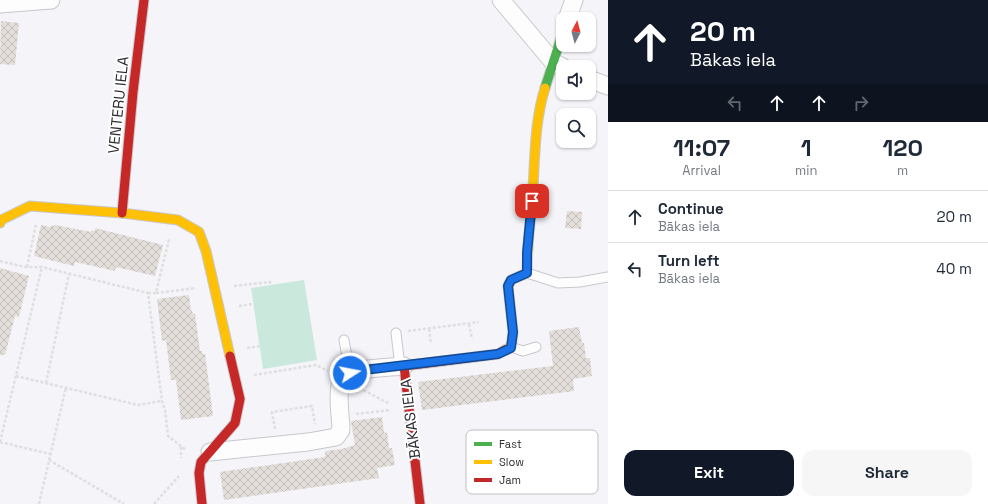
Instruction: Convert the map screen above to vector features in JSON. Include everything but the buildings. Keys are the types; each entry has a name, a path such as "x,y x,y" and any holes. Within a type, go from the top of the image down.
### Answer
{"street":[{"path":"0,4 51,0"},
{"name":"VENTERU IELA","path":"122,213 132,99 144,0"},
{"path":"501,0 556,63"},
{"path":"570,12 574,0"},
{"path":"511,348 513,332 508,286 511,280 527,273 527,253 536,134 541,101 556,69"},
{"path":"596,82 608,86"},
{"path":"0,223 2,220 30,206 122,213 178,220 199,232 206,251 240,399 235,423 205,457 199,473 202,504"},
{"name":"BĀKAS IELA","path":"420,504 402,366 498,354 511,348"},
{"path":"205,457 336,437 342,430 340,389 346,376 364,370 402,366"}],"lane":[{"path":"527,273 558,283 580,282 608,277"},
{"path":"396,333 402,366"},
{"path":"344,340 346,376"},
{"path":"511,348 523,351 536,347"}],"path":[{"path":"27,267 36,223"},
{"path":"156,293 169,238"},
{"path":"0,261 27,267 42,267 148,293 199,288"},
{"path":"42,267 0,442 50,454"},
{"path":"46,383 70,274"},
{"path":"215,289 270,282 270,285"},
{"path":"148,293 168,436 205,457"},
{"path":"396,333 479,322"},
{"path":"235,379 316,364 346,376 393,406"},
{"path":"16,376 138,405 162,401"},
{"path":"39,504 66,387"},
{"path":"277,445 272,412 312,406 318,440"},
{"path":"49,460 124,504"},
{"path":"154,504 182,474 199,473"}],"green space":[{"path":"304,280 317,360 263,369 251,288"}],"traffic: fast":[{"path":"545,88 557,52"}],"traffic: slow":[{"path":"505,350 511,347 513,332 508,286 511,280 527,273 536,137 539,112 545,88"},
{"path":"0,223 1,220 30,206 122,213 178,220 199,232 206,251 230,356"}],"traffic: jam":[{"path":"122,213 133,92 144,0"},
{"path":"420,504 404,366 498,354 505,350"},
{"path":"202,504 199,473 201,462 235,423 240,399 230,356"}],"route":[{"path":"350,373 498,354 511,348 513,332 508,286 511,280 527,273 527,253 532,201"}]}
